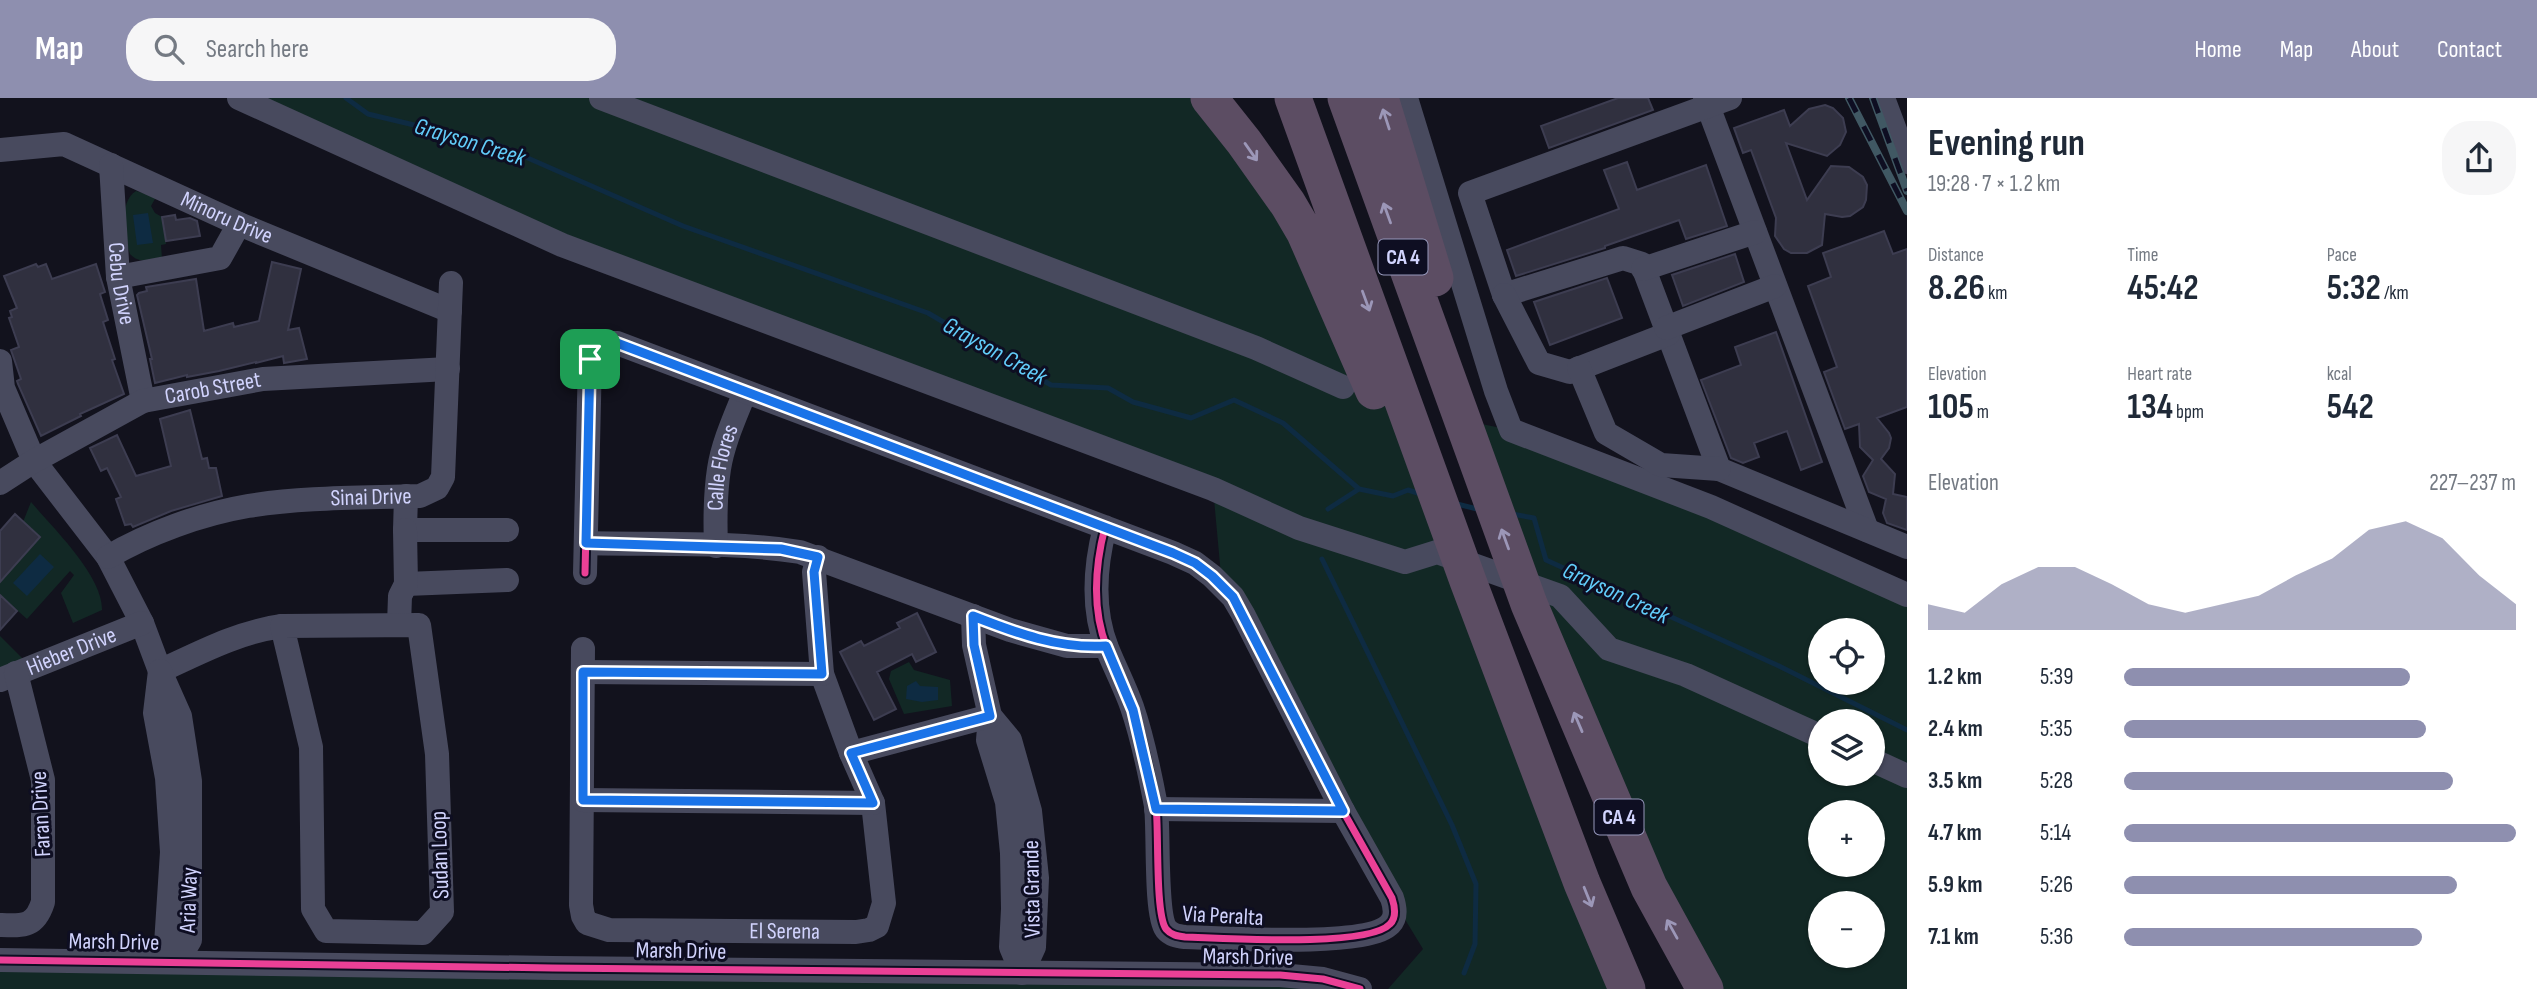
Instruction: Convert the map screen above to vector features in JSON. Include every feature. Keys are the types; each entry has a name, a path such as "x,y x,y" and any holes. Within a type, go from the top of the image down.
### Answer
{"highway":[{"path":"1209,98 1252,152 1305,233 1371,387"},
{"name":"CA 4","path":"1293,98 1371,387 1457,577 1529,794 1563,834 1627,989"},
{"name":"CA 4","path":"1346,98 1469,430 1529,604 1649,887 1705,989"},
{"path":"1380,98 1468,388 1469,430"}],"street":[{"path":"239,98 562,245 1213,489 1298,527 1405,562 1437,552 1560,596 1609,649 1686,675 1808,731"},
{"path":"603,98 1256,348 1371,387"},
{"path":"1406,98 1496,391 1511,430 1711,508 1907,595"},
{"path":"1883,98 1907,162"},
{"path":"1775,286 1570,372 1539,363 1504,295 1470,193 1714,101 1755,232 1867,530"},
{"name":"Minoru Drive","path":"0,150 64,144 239,224 450,311"},
{"name":"Cebu Drive","path":"111,165 118,277 143,401"},
{"path":"118,277 220,258 239,224"},
{"path":"1643,269 1755,232"},
{"path":"1504,295 1623,258 1642,264 1719,469"},
{"name":"Sinai Drive","path":"108,557 126,546 179,526 249,506 406,496 430,493 437,488 443,477 451,283"},
{"path":"584,573 590,359 596,348 608,342 745,391 1195,563 1233,597 1343,811 1156,809"},
{"name":"Aria Way","path":"0,361 4,388 34,461 108,557 142,623 180,716 190,781 190,940 177,962"},
{"path":"1579,368 1606,433 1661,465 1719,469 1907,547"},
{"name":"Carob Street","path":"0,483 34,461 143,401 263,379 448,369"},
{"name":"Calle Flores","path":"716,546 715,508 719,467 728,433 745,391"},
{"path":"160,671 213,646 260,629 282,626 399,625 400,596 406,584 406,496"},
{"name":"Via Peralta","path":"1105,527 1096,578 1099,612 1106,646 1133,710 1156,809 1162,922 1166,929 1174,936 1338,939 1380,931 1390,924 1393,918 1395,909 1392,898 1343,811"},
{"path":"405,530 507,530"},
{"path":"586,543 781,549 818,557 1010,631 1067,646 1106,646"},
{"name":"El Serena","path":"818,557 814,572 822,674 873,803 884,904 877,926 856,932 622,930 597,928 587,923 583,916 583,661 822,674"},
{"path":"406,584 507,580"},
{"name":"Vista Grande","path":"973,616 974,645 990,716 1010,740 1030,811 1037,878 1034,947 1022,973"},
{"name":"Hieber Drive","path":"8,676 142,623"},
{"name":"Sudan Loop","path":"282,626 311,747 313,909 326,931 423,933 442,912 438,754 419,625 399,625"},
{"name":"Faran Drive","path":"0,925 20,926 31,923 39,915 43,902 43,779 8,676"},
{"path":"851,753 990,716"},
{"path":"1885,766 1907,776"},
{"path":"583,800 873,803"},
{"name":"Marsh Drive","path":"0,960 1280,975 1323,979 1360,989"}],"green space":[{"path":"239,98 1209,98 1372,324 1631,989 1388,989 1423,949 1392,898 1222,586 1213,488 562,245"},
{"path":"136,191 156,197 151,206 155,213 162,217 166,244 161,245 162,259 141,260 130,254 124,220 127,203"},
{"path":"1462,420 1511,430 1907,595 1907,989 1705,989"},
{"path":"31,502 86,568 100,597 102,610 73,623 61,593 74,575 70,571 27,619 0,595 0,582 40,538 23,522"},
{"path":"0,636 23,659 0,669"},
{"path":"909,662 914,670 950,680 952,706 904,714 889,679 891,671"},
{"path":"0,961 850,972 1360,989 0,989"}],"water":[{"path":"148,213 153,243 137,245 133,215"},
{"path":"40,554 54,567 27,596 13,583"},
{"path":"916,681 920,686 938,687 938,700 922,702 906,699 907,686"}],"building":[{"path":"1618,98 1648,98 1653,110 1549,148 1541,126"},
{"path":"1825,105 1833,108 1843,118 1846,132 1840,145 1827,156 1786,143 1807,200 1831,166 1849,167 1863,177 1867,185 1866,200 1863,207 1850,216 1825,214 1822,245 1807,253 1791,253 1784,249 1775,236 1776,218 1751,150 1743,153 1734,128 1784,110 1790,126 1809,109"},
{"path":"1627,162 1637,190 1706,165 1727,226 1686,239 1679,220 1605,248 1516,276 1507,250 1619,209 1604,170"},
{"path":"175,215 176,220 190,218 197,221 200,236 166,241 162,217"},
{"path":"1884,231 1893,254 1907,249 1907,407 1877,418 1891,438 1889,448 1881,459 1895,474 1893,494 1907,497 1907,530 1887,523 1883,513 1886,499 1869,492 1863,476 1873,460 1860,447 1859,424 1845,429 1824,372 1837,367 1808,286 1831,277 1823,253"},
{"path":"1735,254 1744,282 1683,306 1672,275"},
{"path":"272,262 301,269 288,330 299,328 307,359 284,363 283,356 155,383 137,295 147,291 146,287 196,279 204,331 233,323 234,327 259,321"},
{"path":"36,264 38,267 46,264 52,279 96,264 105,292 100,294 108,320 103,322 124,394 41,436 17,381 21,379 11,350 19,347 9,318 12,317 10,311 17,308 4,276"},
{"path":"1607,278 1622,318 1550,345 1534,302"},
{"path":"1776,332 1822,462 1801,470 1787,431 1754,443 1759,457 1743,463 1731,458 1701,380 1741,365 1735,347"},
{"path":"190,410 202,459 207,458 209,468 216,468 222,496 171,511 133,527 131,524 125,525 116,499 121,497 107,468 101,471 90,448 117,435 136,476 171,466 160,419"},
{"path":"15,514 40,537 0,582 0,531"},
{"path":"0,595 17,611 0,630"},
{"path":"917,613 936,652 916,662 912,654 877,672 896,709 874,720 840,652 861,641 864,646 900,628 897,623"}],"waterway":[{"name":"Grayson Creek","path":"346,98 368,114 498,145 683,226 928,313 1051,385 1108,388 1133,402 1191,418 1234,400 1283,423 1359,489 1393,496 1408,490 1424,495"},
{"path":"1328,509 1359,489"},
{"name":"Grayson Creek","path":"1453,503 1481,510"},
{"name":"Grayson Creek","path":"1512,514 1534,518 1546,560 1779,666 1907,730"},
{"path":"1322,559 1452,825 1476,884 1475,944 1464,973"}],"railway":[{"path":"1849,98 1907,211"},
{"path":"1873,98 1907,191"}],"cycle path":[{"path":"585,573 590,359 600,346 608,343 617,343 1173,553 1195,563 1212,576 1233,597 1243,614 1343,811 1392,898 1395,908 1390,924 1376,931 1354,936 1293,940 1185,937 1174,935 1166,929 1160,907 1156,806 1149,769 1140,731 1107,648 1099,619 1097,572 1099,557 1102,542 1105,527"},
{"path":"0,960 1280,975 1323,979 1360,989"}],"route":[{"path":"608,342 617,343 1195,563 1233,597 1343,811 1156,809 1133,710 1106,646 1067,646 1010,631 973,616 974,645 990,716 851,753 873,803 583,800 583,672 822,674 814,572 818,557 781,549 586,543 590,359 601,345 608,342"}]}
